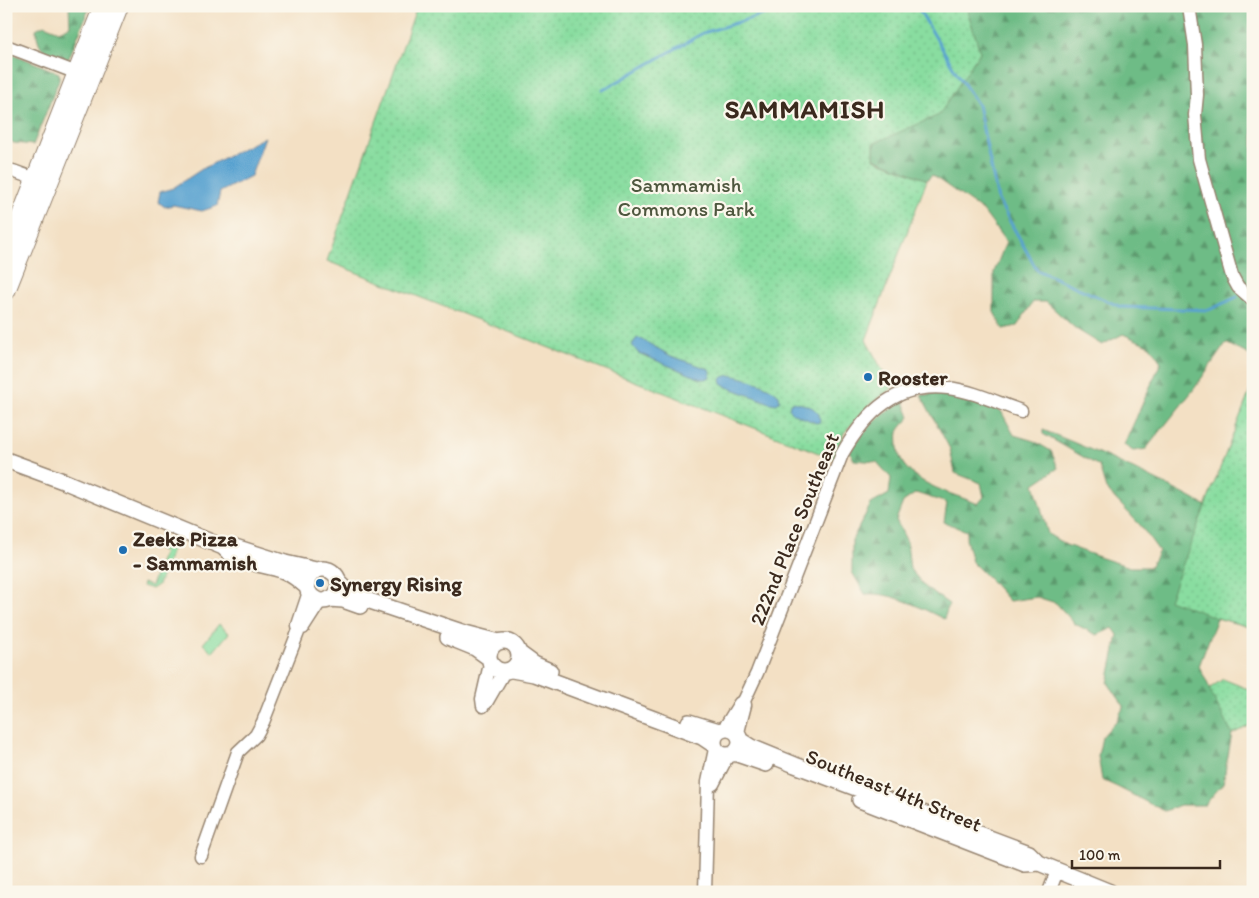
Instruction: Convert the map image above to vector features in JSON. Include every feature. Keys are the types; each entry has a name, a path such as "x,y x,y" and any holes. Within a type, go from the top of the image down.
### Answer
{"main road":[{"path":"6,254 103,6"},
{"path":"6,291 119,6"}],"street":[{"path":"1189,6 1195,45 1197,95 1195,115 1199,159 1232,276 1238,287 1249,298"},
{"path":"6,46 77,73"},
{"path":"6,171 13,171 35,179"},
{"name":"222nd Place Southeast","path":"705,892 708,782 727,742 738,728 746,705 744,701 757,673 842,454 854,434 876,409 908,391 950,388 983,397 1021,411"},
{"path":"6,460 63,481 223,547 230,554 254,564 283,571 316,595 342,600 459,641 475,648 497,670 508,671"},
{"path":"223,547 234,545 284,563 316,570 328,570 333,572 338,582 358,597 465,633 513,644 519,653 519,662 494,686 488,701 483,706 482,699 491,648 499,642"},
{"path":"316,570 309,577 316,595"},
{"path":"201,856 238,752 256,735 263,722 299,630 298,625 316,595 337,591 338,582"},
{"name":"Southeast 4th Street","path":"519,653 538,666 701,727 727,742 808,779 1025,864 1039,863 1110,892"},
{"name":"Southeast 4th Street","path":"508,671 534,674 702,737 727,742"},
{"path":"1049,892 1057,871"}],"green space":[{"path":"69,6 90,6 69,58 64,62 48,54 41,47 36,29 44,25 59,31 70,26"},
{"name":"Sammamish Commons Park","path":"417,6 966,6 980,52 939,115 874,143 874,159 927,180 866,340 892,388 868,406 844,433 834,459 327,261"},
{"path":"966,6 1253,6 1253,357 1226,343 1194,389 1146,449 1133,451 1124,445 1161,362 1150,346 1123,334 1102,345 1076,329 1046,302 1033,302 1017,326 1003,329 994,312 994,272 1006,242 983,211 932,175 927,180 874,158 874,143 939,114 980,52"},
{"path":"6,51 59,73 59,80 33,145 14,143 6,139"},
{"path":"1253,383 1253,628 1217,618 1169,600"},
{"path":"940,393 977,401 1001,411 1014,435 1034,441 1051,451 1058,468 1034,484 1048,534 1066,545 1130,567 1150,567 1159,551 1140,525 1106,489 1099,466 1043,434 1043,430 1126,465 1206,506 1253,628 1217,618 1199,666 1232,734 1223,783 1205,805 1180,805 1165,811 1102,780 1098,756 1102,737 1117,720 1124,706 1108,683 1118,635 1113,628 1097,635 1075,624 1056,603 1037,597 1009,601 972,562 966,539 967,531 944,522 947,503 916,493 903,502 896,520 907,542 910,569 926,588 949,604 944,619 896,598 886,595 865,594 852,572 852,540 871,504 889,494 891,478 877,462 854,460 850,451 879,417 904,402 910,417 898,432 898,447 901,459 907,469 917,478 929,484 978,504 984,497 981,483 955,473 950,449 921,395"},
{"path":"160,539 174,545 158,585 152,589 142,586 143,583 151,586 164,552 158,549"},
{"path":"219,624 229,633 213,652 203,644"},
{"path":"1223,679 1253,691 1253,724 1232,734 1209,689"}],"water":[{"path":"265,137 251,176 220,192 217,206 202,211 173,205 165,207 158,202 160,192 173,188 202,169"},
{"path":"639,338 671,356 709,369 711,372 710,377 701,379 638,353 632,345"},
{"path":"730,375 769,388 779,395 780,401 777,404 770,403 722,384 721,379"},
{"path":"793,402 813,408 819,414 820,422 816,423 794,414 789,409 790,403"}],"waterway":[{"path":"603,90 703,33 791,6"},
{"path":"917,6 978,105 998,200 1037,270 1121,307 1209,310 1237,297"}],"place":[{"name":"Rooster","path":"868,377"},
{"name":"Zeeks Pizza - Sammamish","path":"123,550"},
{"name":"Synergy Rising","path":"320,583"}],"district":[{"name":"SAMMAMISH","path":"805,109"}]}
